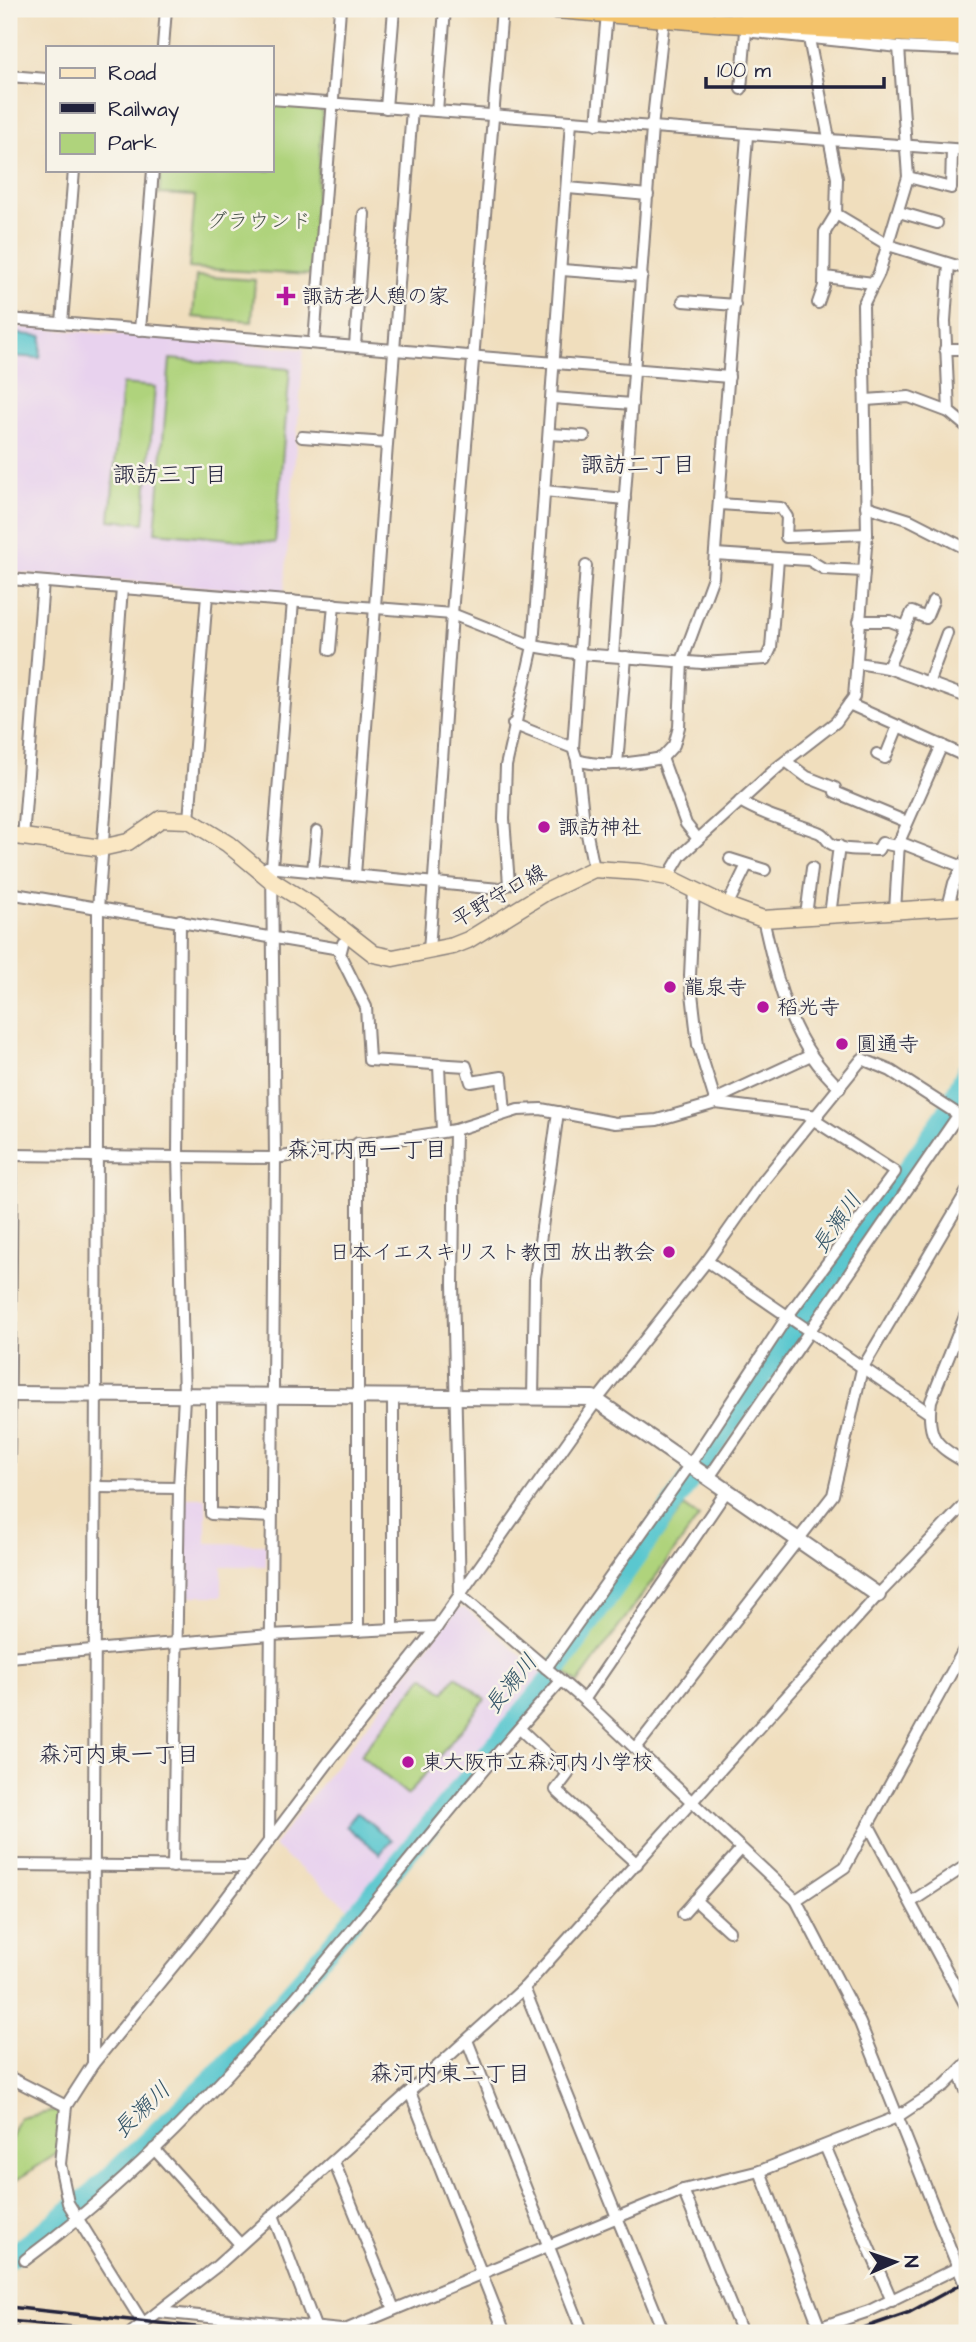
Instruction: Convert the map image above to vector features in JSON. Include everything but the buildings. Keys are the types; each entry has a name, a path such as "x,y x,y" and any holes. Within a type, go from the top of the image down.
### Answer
{"highway":[{"path":"556,9 607,13 664,13 727,23 967,36"},
{"path":"765,9 804,26 967,22"}],"main road":[{"path":"16,837 101,848 128,842 161,819 189,820"},
{"name":"平野守口線","path":"189,820 272,874 314,907 344,941 379,956 406,957 468,940 545,892 594,869 668,877 727,906 763,919 967,906"}],"street":[{"path":"163,46 166,9"},
{"path":"314,342 340,9"},
{"path":"386,108 394,9"},
{"path":"437,111 445,9"},
{"path":"429,951 452,614 502,9"},
{"path":"955,9 967,9"},
{"path":"597,124 607,13"},
{"path":"613,656 652,128 664,13"},
{"path":"727,23 746,32 804,26 900,47 967,50"},
{"path":"804,26 837,178 836,214 825,232 825,277 818,303"},
{"path":"741,89 746,32"},
{"path":"668,877 681,855 698,839 836,722 849,704 856,686 866,534 863,305 888,245 908,177 904,147 900,47"},
{"path":"9,76 46,79"},
{"path":"273,99 747,136 967,150"},
{"path":"355,875 411,109"},
{"path":"272,874 313,871 499,889 509,884 504,819 506,766 513,724 533,646 571,122"},
{"path":"577,760 617,764 662,758 674,745 679,727 682,661 713,577 747,136"},
{"path":"908,177 951,188 953,150"},
{"path":"62,323 74,172"},
{"path":"141,330 153,172"},
{"path":"568,188 648,195"},
{"path":"898,212 937,223"},
{"path":"355,346 364,214"},
{"path":"836,214 888,245 967,269"},
{"path":"948,264 945,349 949,412"},
{"path":"562,270 642,276"},
{"path":"825,277 873,283"},
{"path":"683,301 735,305"},
{"path":"9,319 635,367 729,377"},
{"path":"945,349 967,349"},
{"path":"866,400 909,397 949,412 967,426"},
{"path":"553,398 632,404"},
{"path":"549,434 584,436"},
{"path":"302,437 387,443"},
{"path":"544,491 625,499"},
{"path":"9,579 452,614 533,646 580,654 682,661 766,659 771,648 787,517 781,508 720,505"},
{"path":"866,506 911,520 967,549"},
{"path":"786,537 866,534"},
{"path":"715,554 809,560 824,569 864,570"},
{"path":"586,566 572,748 577,760 583,814 594,869"},
{"path":"16,837 43,582"},
{"path":"93,2064 99,909 101,848 122,588"},
{"path":"189,820 207,596"},
{"path":"270,1841 271,1398 275,1158 272,874 293,601"},
{"path":"888,668 912,612 926,618 933,601"},
{"path":"330,650 334,604"},
{"path":"859,621 890,621 906,627"},
{"path":"929,681 947,633"},
{"path":"617,764 626,657"},
{"path":"857,663 888,668 967,697"},
{"path":"849,704 967,757"},
{"path":"513,724 572,748"},
{"path":"884,758 898,726"},
{"path":"895,911 900,845 907,822 942,745"},
{"path":"662,758 686,824 698,839"},
{"path":"787,762 807,777 835,788 835,792 907,822"},
{"path":"740,801 764,814 822,833 830,843 839,846 862,852 878,850 882,843 900,845 965,863 954,883 948,907"},
{"path":"313,871 317,831"},
{"path":"830,915 839,846"},
{"path":"730,859 765,870"},
{"path":"727,906 747,865"},
{"path":"806,916 812,868"},
{"path":"694,889 691,975 698,1045 716,1102"},
{"path":"9,893 271,935 344,941 340,955 366,1007 369,1060 466,1066 471,1082 502,1077 505,1113"},
{"path":"763,919 777,980 792,1021 809,1056 840,1088"},
{"path":"173,1867 184,1397 178,1155 180,920"},
{"path":"9,1464 11,1155 275,1158 455,1130 505,1113 541,1109 615,1123 657,1120 716,1102 723,1096 809,1056"},
{"path":"144,2325 68,2203 60,2164 66,2106 93,2064 197,1937 437,1627 597,1400 707,1261 764,1180 862,1059 891,1070 956,1112 810,1332 710,1476"},
{"path":"439,1066 442,1130"},
{"path":"547,1669 691,1463 787,1317 895,1172 816,1118 716,1102"},
{"path":"533,1398 534,1278 558,1112"},
{"path":"455,1130 454,1398 460,1595 584,1700 796,1900 860,2023 963,2266 967,2291"},
{"path":"358,1143 358,1631"},
{"path":"636,1748 833,1495 862,1368 967,1191"},
{"path":"956,1211 967,1219"},
{"path":"707,1261 929,1413"},
{"path":"967,1311 930,1401 929,1413 932,1434 942,1450 967,1463"},
{"path":"9,1394 597,1400 878,1594"},
{"path":"211,1397 211,1514 271,1517"},
{"path":"393,1398 393,1629"},
{"path":"96,1487 180,1488"},
{"path":"584,1700 728,1489"},
{"path":"131,2333 144,2325 334,2162 524,1988 878,1594 967,1502"},
{"path":"9,1657 270,1635 437,1627"},
{"path":"796,1900 845,1867 967,1644"},
{"path":"25,2260 78,2221 203,2104 316,1976 561,1681"},
{"path":"520,1729 568,1774 556,1790 637,1864"},
{"path":"868,1824 967,2008"},
{"path":"683,1914 741,1849"},
{"path":"9,1865 249,1867"},
{"path":"911,1902 967,1865"},
{"path":"695,1900 729,1931"},
{"path":"524,1988 664,2333"},
{"path":"467,2040 583,2333"},
{"path":"345,2330 618,2215 683,2190 760,2171 898,2117 959,2073 967,2063"},
{"path":"959,2073 967,2093"},
{"path":"9,2077 66,2106"},
{"path":"410,2092 505,2333"},
{"path":"825,2146 892,2301"},
{"path":"154,2149 240,2244"},
{"path":"334,2162 394,2309"},
{"path":"760,2171 819,2326"},
{"path":"683,2190 742,2333"},
{"path":"273,2215 316,2329"},
{"path":"803,2333 892,2301 963,2266"},
{"path":"159,2312 259,2329 371,2333"},
{"path":"9,2333 14,2333"}],"shaded area":[{"path":"9,326 304,349 284,593 9,572"},
{"path":"185,1498 206,1498 206,1543 266,1544 266,1566 222,1566 222,1596 184,1596"},
{"name":"東大阪市立森河内小学校","path":"458,1608 465,1608 548,1678 352,1911 273,1846"}],"green space":[{"name":"グラウンド","path":"273,104 319,107 323,113 310,275 189,268 195,196 159,194 161,172 273,172"},
{"path":"196,276 255,280 252,322 193,317"},
{"path":"170,359 290,369 275,543 155,532"},
{"path":"122,384 155,387 144,523 110,520"},
{"path":"684,1506 699,1517 578,1683 563,1671"},
{"path":"424,1676 444,1692 456,1676 485,1700 408,1795 360,1755"},
{"path":"60,2110 58,2153 9,2185 9,2144 20,2118"}],"water":[{"path":"9,333 42,336 40,358 9,356"},
{"path":"357,1812 391,1840 380,1854 346,1826"}],"waterway":[{"name":"長瀬川","path":"9,2258 93,2193 224,2068 313,1967 548,1682 947,1113 967,1071"}],"railway":[{"path":"849,2333 910,2312 967,2281"},
{"path":"9,2307 251,2333"},
{"path":"9,2321 135,2333"}],"place":[{"name":"諏訪老人憩の家","path":"286,296"},
{"name":"諏訪神社","path":"544,827"},
{"name":"龍泉寺","path":"670,987"},
{"name":"稻光寺","path":"763,1007"},
{"name":"圓通寺","path":"842,1044"},
{"name":"日本イエスキリスト教団 放出教会","path":"669,1252"},
{"name":"東大阪市立森河内小学校","path":"408,1762"}],"district":[{"name":"諏訪二丁目","path":"638,465"},
{"name":"諏訪三丁目","path":"170,475"},
{"name":"森河内西一丁目","path":"367,1150"},
{"name":"森河内東一丁目","path":"119,1755"},
{"name":"森河内東二丁目","path":"450,2074"}]}
